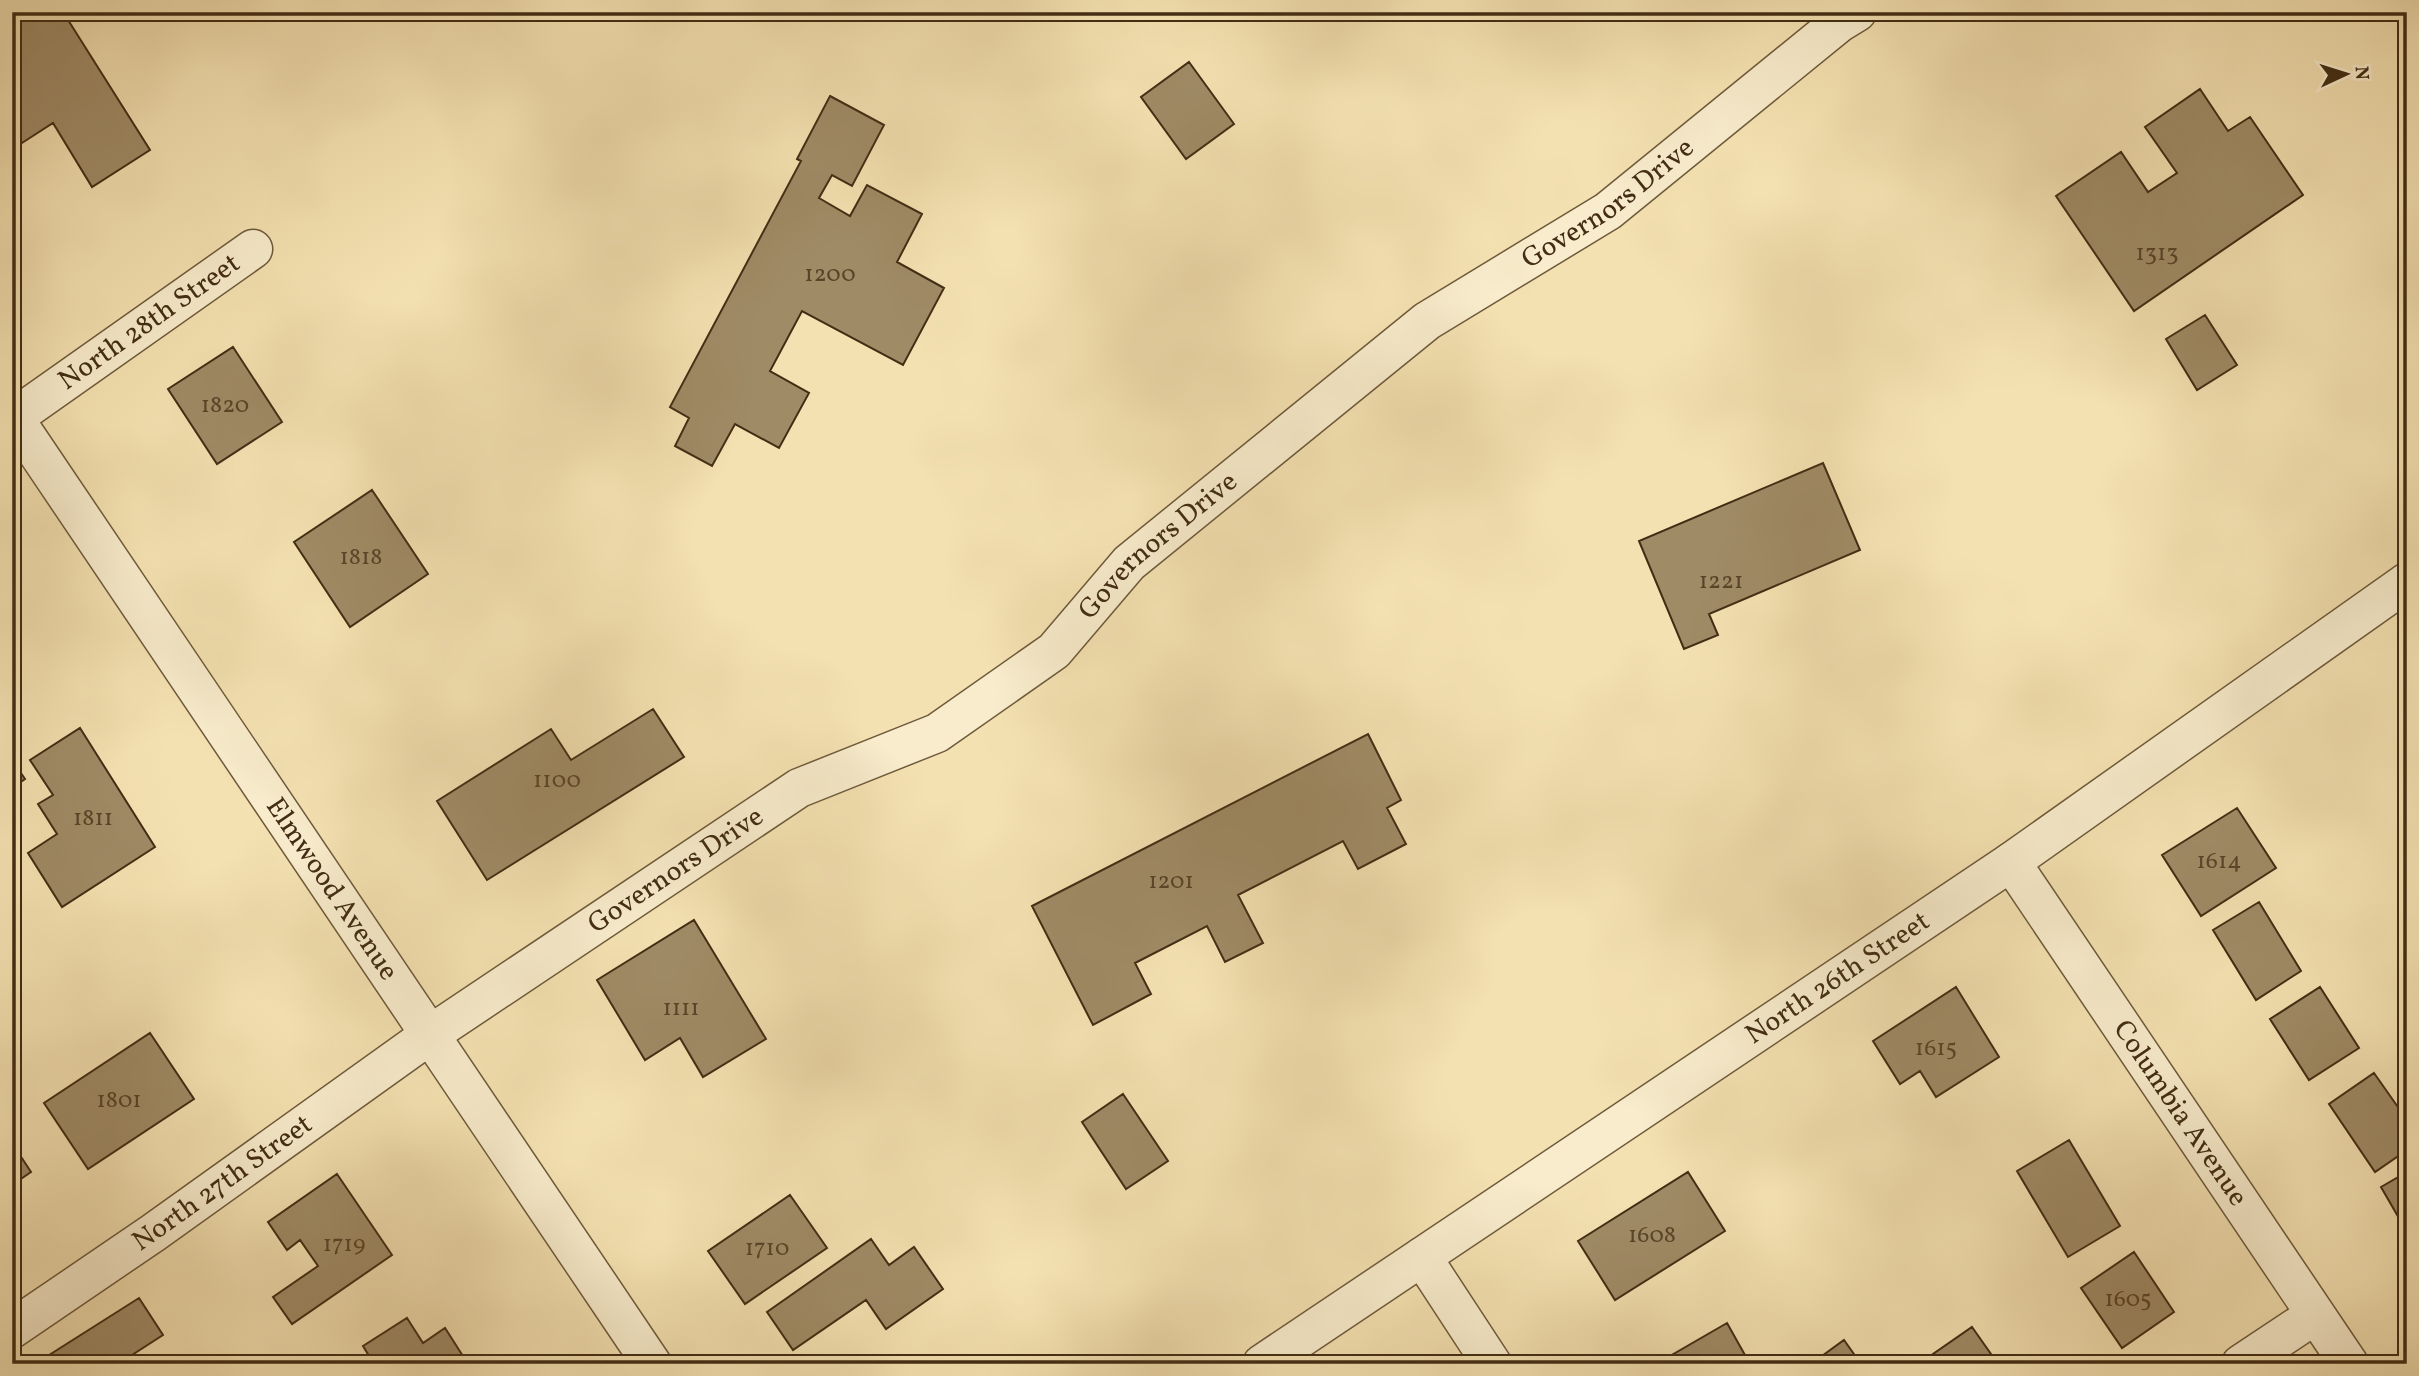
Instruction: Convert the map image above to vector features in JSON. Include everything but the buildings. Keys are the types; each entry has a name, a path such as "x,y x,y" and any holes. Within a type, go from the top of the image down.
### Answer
{"street":[{"name":"Governors Drive","path":"430,1034 799,788 937,733 1054,651 1129,563 1427,321 1608,211 1839,23 1857,12"},
{"name":"North 28th Street","path":"13,417 253,249"},
{"name":"Elmwood Avenue","path":"13,417 652,1364"},
{"name":"North 26th Street","path":"1262,1364 2011,862 2407,582"},
{"name":"Columbia Avenue","path":"2011,862 2349,1364"},
{"name":"North 27th Street","path":"12,1329 153,1233 430,1034"},
{"path":"1422,1257 1492,1364"},
{"path":"2241,1364 2315,1315"}]}
